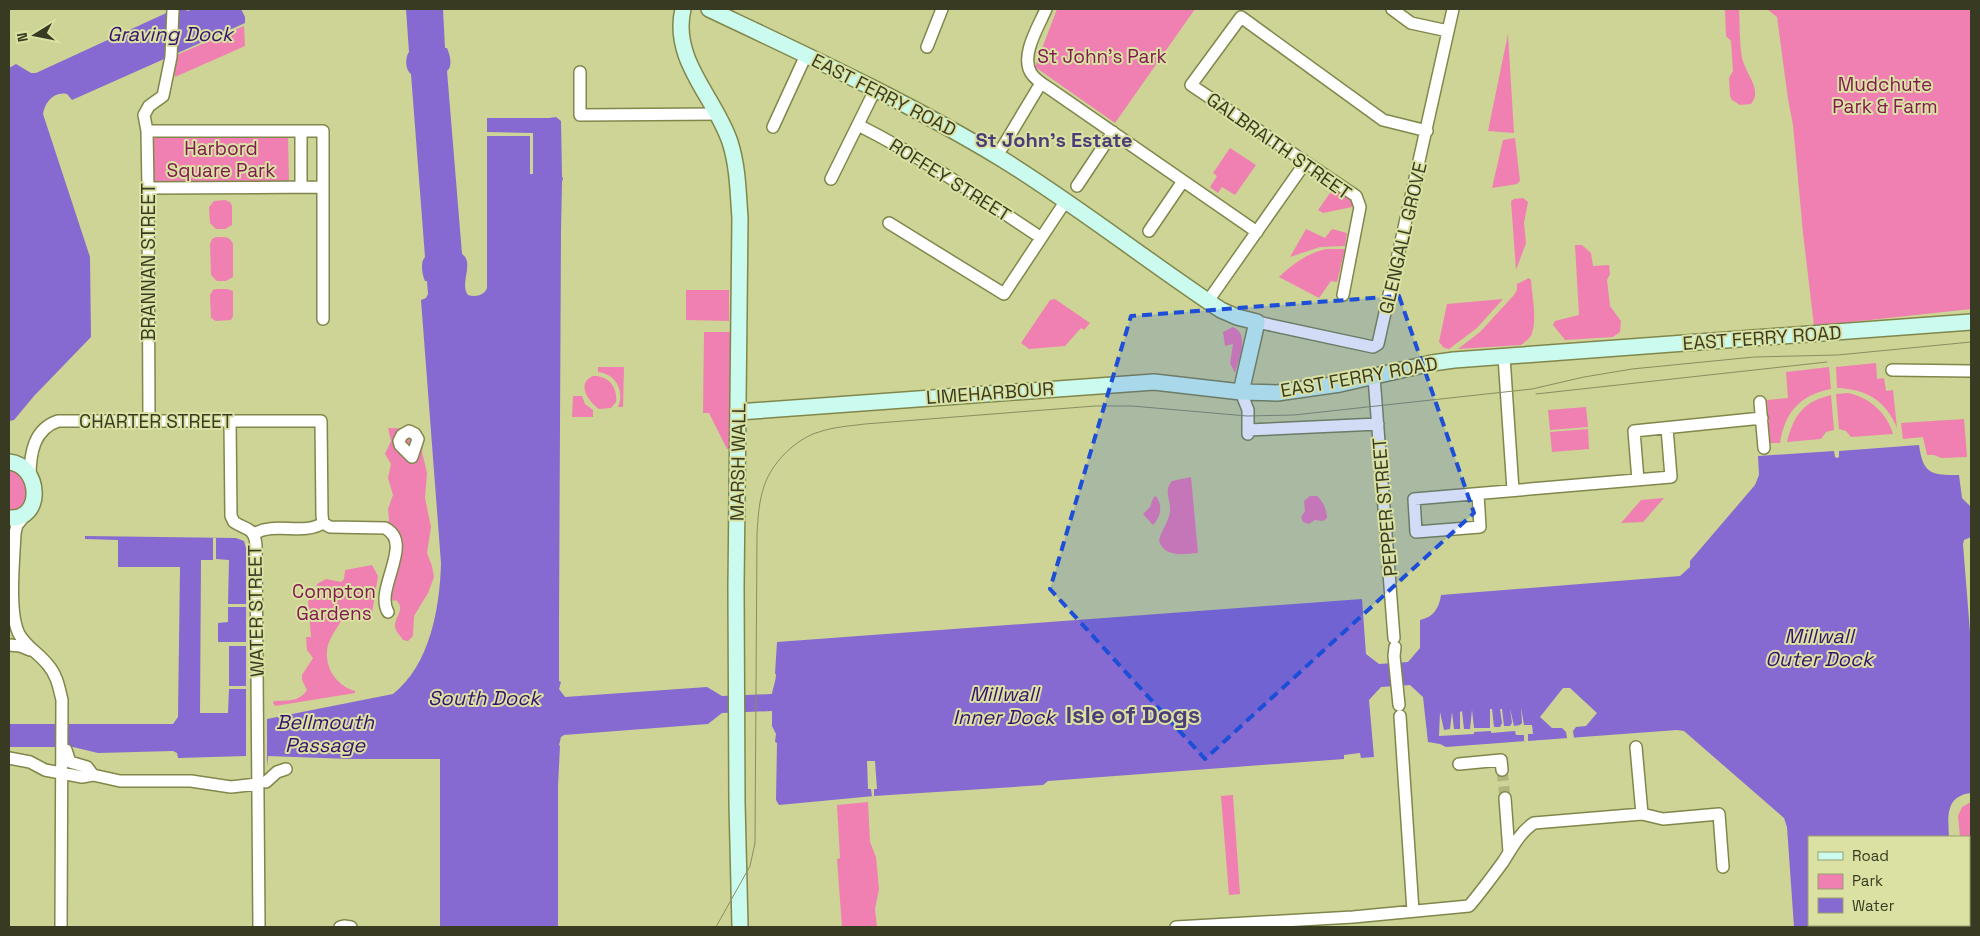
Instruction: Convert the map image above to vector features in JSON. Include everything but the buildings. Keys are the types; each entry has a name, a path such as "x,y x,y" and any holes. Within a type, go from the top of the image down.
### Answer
{"street":[{"name":"BRANNAN STREET","path":"149,421 148,188 147,132 144,115 149,106 162,96 171,57 173,9"},
{"name":"MARSH WALL","path":"683,9 680,20 686,57 718,114 730,142 737,168 740,242 737,689 740,927"},
{"name":"EAST FERRY ROAD","path":"709,9 876,88 937,120 1065,202 1208,301 1237,317 1256,322"},
{"path":"927,47 942,9"},
{"path":"1046,9 1030,48 1028,62 1032,74 1041,83 1257,232"},
{"path":"1392,9 1411,23 1448,31"},
{"name":"GLENGALL GROVE","path":"1256,322 1373,347 1378,344 1453,9"},
{"name":"GALBRAITH STREET","path":"1343,295 1360,207 1356,196 1191,85 1242,17 1383,120 1426,131"},
{"path":"773,126 806,55"},
{"path":"580,72 580,115 718,114"},
{"path":"1002,148 1041,83"},
{"path":"831,179 876,88"},
{"name":"ROFFEY STREET","path":"858,125 901,148 1040,238"},
{"path":"301,131 301,187"},
{"path":"147,132 323,131 323,319"},
{"path":"1076,186 1112,132"},
{"path":"1208,301 1305,163"},
{"path":"1149,231 1183,181"},
{"path":"148,188 323,187"},
{"path":"889,223 1004,294 1065,202"},
{"path":"1256,322 1241,392 1248,410 1248,432 1378,424"},
{"name":"EAST FERRY ROAD","path":"1241,392 1285,392 1374,377 1432,363 1971,322"},
{"path":"1504,357 1514,490"},
{"path":"1892,370 1971,371"},
{"name":"PEPPER STREET","path":"1374,377 1395,643 1394,661 1400,711 1413,911"},
{"name":"LIMEHARBOUR","path":"738,412 1128,383 1154,382 1241,392"},
{"path":"1760,402 1764,448"},
{"path":"1638,480 1634,431 1762,418"},
{"name":"CHARTER STREET","path":"30,476 32,452 39,434 52,423 58,421 321,421 323,523"},
{"name":"WATER STREET","path":"230,421 231,516 234,522 247,527 254,534 256,546 257,767 261,783 259,804 259,927"},
{"path":"1478,494 1480,527 1416,532 1414,499 1671,477 1667,428"},
{"path":"9,462 18,465 30,476 35,493 33,502 15,533 14,618 19,633 32,651 48,664 54,674 59,684 63,713 65,755 61,772 61,927"},
{"path":"9,518 20,518 26,514"},
{"path":"254,534 266,528 312,528 323,523 330,527 385,528 392,534 396,550 395,561 384,591 383,600 388,612"},
{"path":"9,645 20,646 32,651"},
{"path":"1636,747 1642,814"},
{"path":"65,755 72,764 87,768 93,775"},
{"path":"9,758 30,762 45,770 85,777 93,775 120,781 191,781 231,786 261,783 277,772 286,769"},
{"path":"1459,764 1501,760 1502,770"},
{"path":"61,789 68,779 75,775"},
{"path":"1505,798 1509,852"},
{"path":"1176,927 1353,917 1469,906 1526,828 1534,823 1642,814 1663,818 1719,814 1723,867"},
{"path":"340,927 351,927"}],"highlighted area":[{"path":"1399,296 1474,513 1205,759 1050,589 1131,316"}],"green space":[{"name":"St John's Park","path":"1057,9 1195,9 1115,123 1035,67"},
{"path":"1725,9 1739,9 1742,59 1755,89 1754,99 1751,104 1740,105 1732,100 1730,96 1729,78 1733,71 1731,41 1726,36"},
{"name":"Mudchute Park & Farm","path":"1767,9 1971,9 1971,309 1814,326 1793,125 1777,17"},
{"path":"244,26 245,46 175,77 174,56"},
{"path":"1508,34 1514,133 1488,131"},
{"name":"Harbord Square Park","path":"154,134 288,134 289,183 154,185"},
{"path":"1515,138 1520,181 1517,184 1492,188 1503,140"},
{"path":"1230,148 1256,165 1235,195 1222,187 1218,193 1210,187 1217,176 1213,173"},
{"path":"1335,186 1353,198 1352,207 1323,213 1318,210"},
{"path":"1523,198 1528,202 1524,223 1526,243 1516,270 1511,201"},
{"path":"225,200 230,202 232,206 232,225 225,229 216,229 210,223 209,207 214,201"},
{"path":"1306,229 1325,238 1332,229 1347,233 1345,246 1320,247 1290,257"},
{"path":"216,237 228,238 233,244 233,277 226,281 217,281 211,275 210,244 212,239"},
{"path":"1575,245 1582,245 1591,253 1593,266 1609,265 1610,274 1607,280 1610,306 1621,321 1620,332 1613,337 1565,340 1553,325 1555,321 1579,315"},
{"path":"1326,249 1345,249 1337,282 1331,281 1319,298 1279,277 1301,260"},
{"path":"1529,278 1531,280 1534,321 1528,340 1521,345 1458,349 1480,332 1514,295 1517,290 1517,284"},
{"path":"216,289 233,291 233,316 231,320 216,321 211,318 210,295"},
{"path":"686,290 729,290 729,321 686,320"},
{"path":"1055,299 1090,323 1084,330 1081,328 1065,346 1029,349 1021,343 1050,300"},
{"path":"1503,299 1477,328 1449,349 1444,348 1439,342 1447,304"},
{"path":"1233,327 1238,330 1242,341 1241,354 1235,373 1230,363 1233,344 1225,346 1223,332"},
{"path":"704,332 733,332 731,448 727,449 709,413 703,413"},
{"path":"1876,363 1877,379 1884,378 1886,391 1893,390 1897,428 1887,411 1874,398 1857,391 1837,388 1836,367"},
{"path":"598,367 624,367 623,407 618,407 620,395 617,384 610,376 598,372"},
{"path":"1829,367 1831,389 1811,396 1796,407 1786,422 1780,443 1770,443 1767,400 1788,398 1786,372"},
{"path":"593,376 607,380 614,387 616,402 611,408 599,409 588,397 585,383"},
{"path":"1848,393 1863,398 1876,407 1886,419 1893,434 1851,437 1846,431 1839,429 1836,394"},
{"path":"1831,395 1834,430 1826,432 1821,439 1787,442 1793,424 1801,411 1813,402"},
{"path":"573,396 582,396 585,404 593,410 593,417 572,417"},
{"path":"1586,407 1588,427 1550,430 1548,410"},
{"path":"1964,419 1967,457 1941,458 1927,455 1923,437 1903,439 1901,423"},
{"path":"388,428 420,429 424,436 422,452 427,473 425,498 431,527 427,553 434,577 428,593 414,616 413,636 408,641 403,640 395,628 400,606 389,595 398,562 387,525 389,520 388,509 393,495 388,478 391,464 385,454 391,441"},
{"path":"1588,429 1589,449 1552,452 1550,432"},
{"path":"9,469 17,470 30,488 23,510 9,511"},
{"path":"1191,477 1198,553 1170,553 1159,541 1169,515 1168,488 1172,481"},
{"path":"1156,496 1160,504 1160,511 1153,525 1143,514 1150,507 1153,498"},
{"path":"1310,496 1317,496 1323,503 1327,518 1320,521 1315,520 1309,524 1303,522 1301,517 1305,511 1304,501"},
{"path":"1664,498 1643,522 1621,523 1641,500"},
{"name":"Compton Gardens","path":"372,565 378,576 372,613 366,616 357,613 354,618 341,621 332,635 327,652 329,667 336,679 355,691 355,693 275,706 274,701 296,699 307,690 302,680 302,675 313,658 307,650 306,637 311,637 308,601 315,595 317,584 326,579 341,582 344,579 345,570"},
{"path":"1233,795 1240,894 1229,895 1221,796"},
{"path":"868,802 870,842 876,857 879,889 875,909 877,927 842,927 837,859 840,858 837,805"},
{"path":"1971,802 1971,864 1970,836 1960,836 1958,816 1962,807"}],"water":[{"name":"Graving Dock","path":"175,9 186,9 187,11 194,9 241,9 245,17 245,23 72,100 67,94 58,94 51,98 44,110 43,114 90,257 91,337 34,396 14,420 9,421 9,68 16,64 31,73 36,73"},
{"path":"406,9 443,9 445,48 447,48 450,60 450,66 447,71 462,254 466,258 467,263 465,285 468,295 479,295 484,293 487,288 487,118 556,117 561,121 563,178 561,231 559,619 559,681 561,682 559,689 565,697 707,687 722,696 772,694 776,677 777,642 1362,599 1366,654 1379,664 1408,662 1420,648 1420,620 1429,617 1435,611 1441,595 1680,576 1690,567 1690,561 1755,485 1759,475 1758,456 1834,451 1837,458 1839,457 1839,451 1919,445 1923,462 1930,471 1959,475 1962,498 1971,507 1971,537 1964,540 1963,544 1971,645 1971,793 1956,798 1952,803 1948,822 1949,836 1808,836 1808,926 1956,927 1794,927 1787,827 1784,818 1684,731 1446,747 1428,742 1423,697 1410,685 1381,687 1369,700 1374,757 1361,758 1360,753 1344,755 1344,759 1048,781 1043,785 874,796 779,805 776,800 777,743 775,742 776,734 772,726 772,711 722,713 708,724 564,735 561,737 559,745 558,927 440,927 440,759 350,759 268,756 267,767 246,767 246,756 178,758 177,753 173,751 98,753 73,747 9,747 9,724 173,724 178,717 180,567 118,567 118,540 85,539 85,536 236,538 244,541 246,548 246,706 267,706 267,719 393,694 406,682 416,667 431,634 438,598 441,563 421,300 426,298 428,294 427,281 425,281 422,268 422,262 425,257 411,74 406,63 409,52"}],"pier":[{"path":"487,132 533,133 533,174 530,174 530,136 487,136"},
{"path":"213,538 216,538 216,559 229,560 228,604 246,604 246,607 228,607 228,622 218,623 218,642 247,642 247,646 229,646 229,686 246,686 246,689 229,689 228,713 200,713 201,560 213,560"},
{"path":"1563,688 1570,688 1597,713 1586,726 1576,727 1573,731 1574,738 1567,738 1566,732 1562,728 1552,728 1540,717"},
{"path":"246,706 267,706 267,767 246,767"},
{"path":"1521,707 1524,725 1532,725 1533,734 1528,734 1528,741 1524,741 1524,735 1516,735 1515,731 1474,732 1474,734 1439,736 1440,712 1444,730 1450,729 1452,712 1454,729 1460,729 1460,712 1462,711 1464,729 1470,729 1472,710 1474,728 1490,728 1490,709 1492,709 1494,727 1500,727 1502,723 1500,709 1502,709 1504,726 1510,726 1512,723 1510,708 1514,726 1522,723"},
{"path":"867,761 875,761 877,789 874,789 874,796 872,797 871,789 868,789"}],"tunnel":[{"path":"1502,770 1505,798"}],"tram line":[{"path":"716,927 750,866 755,843 757,534 761,497 768,476 774,466 792,447 811,435 830,429 865,424 1095,406 1132,406 1247,416 1294,415 1532,389 1584,377 1632,369 1754,357 1838,355 1971,342"},
{"path":"1536,394 1827,362"}],"district":[{"name":"St John's Estate","path":"1054,140"},
{"name":"Isle of Dogs","path":"1133,714"}],"water label":[{"name":"Millwall Outer Dock","path":"1819,648"},
{"name":"South Dock","path":"484,698"},
{"name":"Millwall Inner Dock","path":"1004,706"},
{"name":"Bellmouth Passage","path":"325,734"}]}
